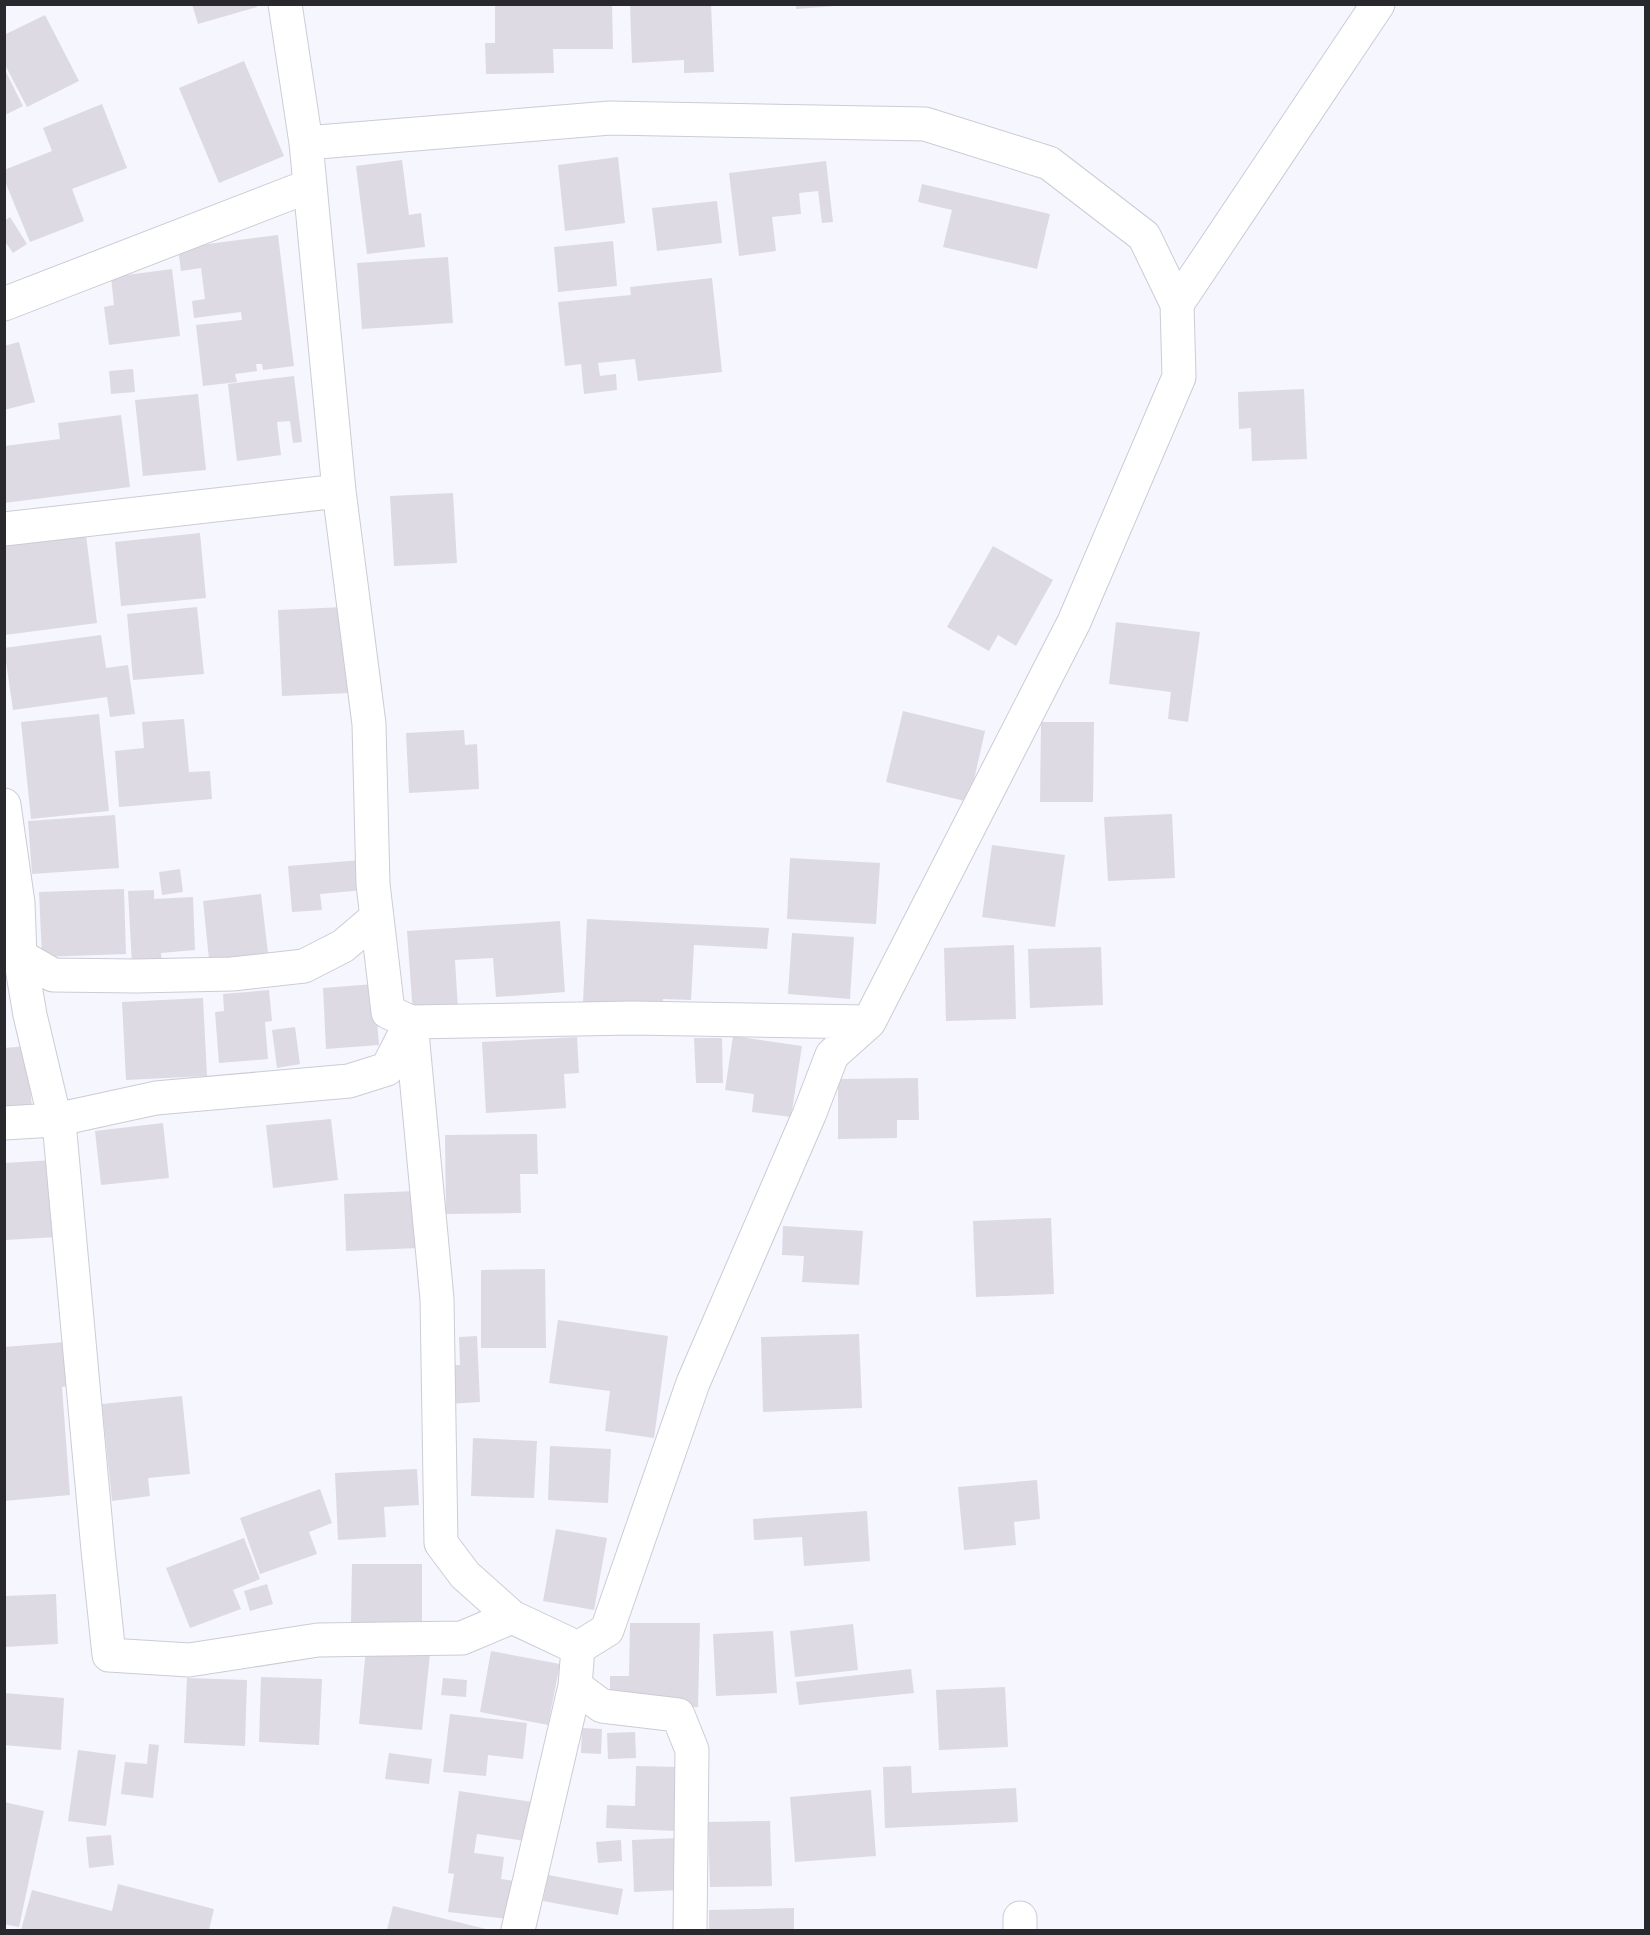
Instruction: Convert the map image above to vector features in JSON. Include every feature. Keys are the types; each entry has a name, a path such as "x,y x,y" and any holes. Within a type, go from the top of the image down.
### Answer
{"street":[{"path":"285,4 306,143 339,491 369,724 373,884 388,1012 411,1022 633,1018 869,1022"},
{"path":"1177,304 1378,4"},
{"path":"306,143 610,118 925,124 1049,163 1144,236 1177,304 1179,377 1074,621 869,1022 832,1055 809,1115 693,1383 607,1630 578,1648"},
{"path":"4,304 309,186"},
{"path":"4,529 339,491"},
{"path":"4,805 18,903 12,956 30,1015 60,1133 109,1655 189,1660 318,1640 462,1638 512,1617"},
{"path":"12,956 52,975 232,974 304,966 344,946 376,918"},
{"path":"4,1123 55,1120 156,1098 349,1081 387,1069 411,1022"},
{"path":"411,1022 437,1299 441,1543 465,1575 512,1617 578,1648"},
{"path":"518,1930 575,1686 578,1648"},
{"path":"575,1686 602,1706 678,1715 692,1750 690,1930"}],"building":[{"path":"192,4 257,4 257,7 198,24"},
{"path":"495,4 612,4 613,49 553,49 554,73 486,74 485,43 495,43"},
{"path":"630,4 711,4 714,72 684,73 684,60 632,63"},
{"path":"796,4 835,4 835,6 796,9"},
{"path":"45,15 79,81 27,107 4,63 4,35"},
{"path":"244,61 284,156 219,183 179,88"},
{"path":"5,70 23,106 5,115"},
{"path":"102,104 127,168 72,189 84,221 30,242 4,179 4,170 52,151 43,128"},
{"path":"618,157 625,223 565,231 558,165"},
{"path":"402,160 409,215 421,213 425,247 367,254 356,166"},
{"path":"826,161 833,222 822,223 818,191 799,193 801,214 772,217 776,251 739,256 729,173"},
{"path":"922,184 1050,214 1037,269 943,247 952,210 918,202"},
{"path":"717,201 722,243 657,251 652,208"},
{"path":"10,217 27,244 13,253 4,240 4,221"},
{"path":"278,235 294,366 263,370 262,364 256,364 257,371 235,374 237,382 203,386 196,325 242,320 241,312 194,318 192,301 205,299 201,268 181,271 178,248"},
{"path":"613,241 617,286 558,292 554,247"},
{"path":"448,257 453,323 362,329 357,263"},
{"path":"172,269 180,336 109,345 104,307 114,305 111,277"},
{"path":"712,278 722,372 638,381 635,359 598,363 600,376 616,374 617,390 584,394 581,364 565,366 558,302 631,295 630,287"},
{"path":"19,342 35,402 4,410 4,346"},
{"path":"133,369 135,392 111,394 109,371"},
{"path":"294,376 302,442 293,443 290,421 277,422 281,455 237,461 228,384"},
{"path":"1304,389 1307,459 1252,461 1251,428 1239,429 1238,392"},
{"path":"198,394 206,470 143,476 135,400"},
{"path":"121,415 130,487 4,503 4,446 60,439 58,423"},
{"path":"453,493 457,563 394,566 390,496"},
{"path":"200,533 206,598 121,606 115,542"},
{"path":"86,535 97,623 5,635 4,545"},
{"path":"993,546 1053,580 1016,646 998,635 989,651 947,627"},
{"path":"197,607 204,674 133,680 127,614"},
{"path":"345,607 349,693 282,696 278,610"},
{"path":"1116,622 1200,632 1188,722 1168,719 1171,692 1109,684"},
{"path":"101,635 106,668 128,665 135,714 110,717 107,697 13,710 4,648"},
{"path":"903,711 985,731 969,802 886,782"},
{"path":"99,714 109,811 31,819 21,722"},
{"path":"184,719 189,772 210,771 212,799 119,807 115,751 144,748 142,722"},
{"path":"1041,722 1094,722 1093,802 1040,802"},
{"path":"464,730 465,745 477,744 479,789 409,793 406,733"},
{"path":"1172,814 1175,878 1108,881 1104,817"},
{"path":"115,815 119,868 32,874 28,821"},
{"path":"992,845 1065,855 1055,927 982,917"},
{"path":"790,858 880,863 876,924 787,919"},
{"path":"361,860 364,890 320,894 322,910 292,912 288,866"},
{"path":"180,869 183,892 162,895 159,872"},
{"path":"124,889 126,954 42,957 39,892"},
{"path":"154,890 154,899 193,897 195,950 161,953 162,965 132,966 128,891"},
{"path":"261,894 268,953 209,959 203,901"},
{"path":"587,919 769,928 767,949 694,945 691,1000 663,999 662,1007 583,1003"},
{"path":"560,921 565,992 496,997 493,958 455,960 458,1010 413,1014 407,931"},
{"path":"792,933 854,937 850,999 788,994"},
{"path":"1014,945 1016,1019 946,1021 944,948"},
{"path":"1101,947 1103,1005 1030,1008 1028,949"},
{"path":"374,984 379,1045 326,1049 323,988"},
{"path":"269,990 272,1021 265,1022 268,1059 219,1063 215,1012 224,1011 223,994"},
{"path":"203,998 207,1076 126,1080 122,1002"},
{"path":"295,1027 300,1064 277,1068 272,1030"},
{"path":"733,1036 802,1046 791,1117 752,1112 754,1094 725,1090"},
{"path":"577,1037 579,1073 564,1074 566,1108 486,1113 482,1042"},
{"path":"694,1038 722,1038 723,1083 696,1083"},
{"path":"27,1046 32,1109 4,1112 4,1048"},
{"path":"918,1078 919,1120 897,1120 897,1138 838,1139 838,1079"},
{"path":"331,1119 338,1180 273,1188 266,1125"},
{"path":"163,1123 169,1178 101,1185 95,1131"},
{"path":"537,1134 538,1174 520,1174 521,1213 446,1214 445,1135"},
{"path":"54,1160 58,1237 5,1240 5,1163"},
{"path":"416,1191 419,1248 346,1251 344,1194"},
{"path":"1051,1218 1054,1294 976,1297 973,1221"},
{"path":"783,1226 863,1231 859,1285 802,1282 804,1256 782,1255"},
{"path":"545,1269 546,1348 481,1348 481,1270"},
{"path":"558,1320 668,1336 654,1438 605,1431 610,1391 549,1383"},
{"path":"859,1334 862,1408 763,1412 761,1337"},
{"path":"477,1336 480,1402 449,1404 448,1365 460,1365 459,1337"},
{"path":"66,1342 69,1386 62,1387 70,1495 4,1501 4,1347"},
{"path":"182,1396 190,1474 148,1478 150,1496 112,1501 102,1404"},
{"path":"473,1438 537,1441 534,1498 471,1496"},
{"path":"550,1446 611,1449 608,1503 548,1500"},
{"path":"417,1469 419,1505 384,1507 386,1537 338,1540 335,1473"},
{"path":"1037,1480 1040,1519 1014,1522 1016,1545 964,1550 958,1487"},
{"path":"320,1489 332,1523 309,1532 317,1554 260,1574 240,1518"},
{"path":"867,1511 870,1561 804,1566 802,1537 754,1540 753,1519"},
{"path":"556,1529 607,1538 594,1610 543,1601"},
{"path":"244,1538 260,1579 233,1590 241,1609 190,1628 166,1568"},
{"path":"352,1564 422,1564 422,1622 351,1622"},
{"path":"267,1584 273,1604 250,1611 244,1591"},
{"path":"56,1594 58,1644 4,1647 4,1596"},
{"path":"630,1623 700,1623 698,1707 610,1705 610,1676 629,1676"},
{"path":"853,1624 858,1670 795,1677 790,1631"},
{"path":"773,1631 777,1693 716,1696 713,1634"},
{"path":"366,1648 430,1654 422,1730 359,1724"},
{"path":"491,1651 560,1664 548,1725 480,1712"},
{"path":"911,1669 914,1693 799,1705 796,1682"},
{"path":"261,1677 322,1679 319,1745 259,1742"},
{"path":"187,1678 247,1680 245,1746 184,1743"},
{"path":"443,1678 467,1680 466,1697 441,1695"},
{"path":"1005,1687 1008,1747 939,1750 936,1690"},
{"path":"4,1693 64,1698 61,1750 4,1745"},
{"path":"450,1714 527,1723 523,1759 488,1755 486,1776 443,1772"},
{"path":"582,1728 602,1729 601,1754 581,1753"},
{"path":"635,1732 636,1758 608,1759 607,1733"},
{"path":"149,1744 159,1745 153,1798 121,1794 125,1762 147,1764"},
{"path":"78,1750 116,1755 106,1826 68,1821"},
{"path":"389,1753 432,1759 429,1784 385,1779"},
{"path":"636,1766 679,1767 676,1831 606,1828 607,1805 635,1806"},
{"path":"911,1766 912,1793 1016,1788 1018,1822 885,1828 883,1767"},
{"path":"871,1790 876,1856 795,1862 790,1797"},
{"path":"459,1791 539,1803 533,1842 477,1834 474,1853 504,1857 501,1879 522,1882 516,1920 448,1912 454,1874 448,1873"},
{"path":"4,1802 44,1811 19,1927 4,1924"},
{"path":"770,1821 772,1886 710,1887 708,1822"},
{"path":"111,1835 114,1865 89,1868 86,1837"},
{"path":"679,1838 681,1890 634,1892 632,1840"},
{"path":"621,1840 622,1861 598,1863 596,1842"},
{"path":"548,1875 623,1889 618,1915 543,1901"},
{"path":"118,1884 214,1909 209,1930 21,1930 32,1890 112,1911"},
{"path":"393,1906 490,1930 387,1930"},
{"path":"794,1908 794,1930 709,1930 709,1910"}]}
